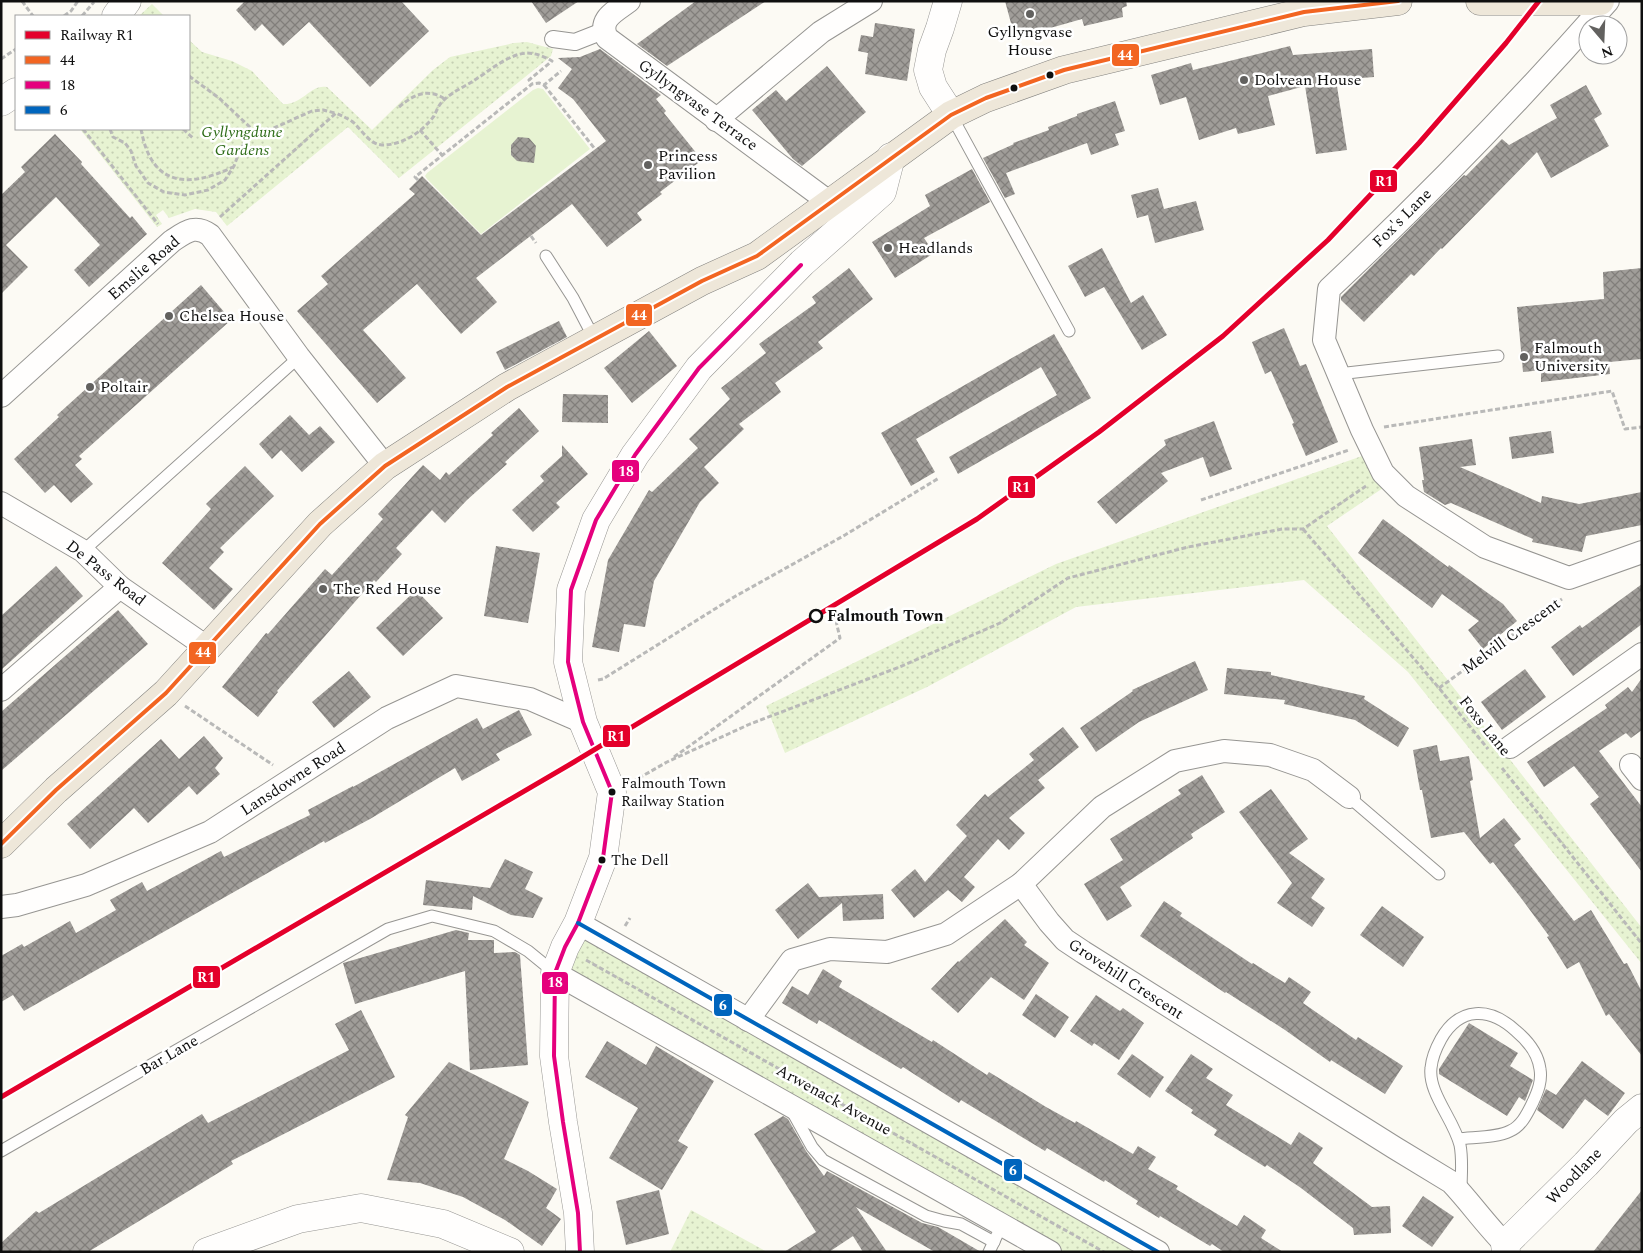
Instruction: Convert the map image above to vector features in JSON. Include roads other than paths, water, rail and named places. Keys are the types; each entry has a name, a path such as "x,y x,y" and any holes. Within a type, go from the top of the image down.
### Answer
{"main road":[{"path":"1481,1 1588,2"},
{"path":"1,844 56,790 166,693 320,524 385,466 506,387 702,282 757,256 951,115 986,98 1064,70 1304,12 1384,2"}],"street":[{"path":"117,15 127,1"},
{"path":"553,39 575,42 603,30 604,22 611,14 629,1"},
{"path":"716,120 821,32 871,1"},
{"path":"948,1 932,50 928,70 933,87 951,115"},
{"name":"Fox's Lane","path":"1383,473 1365,437 1324,340 1329,289 1395,227 1570,44 1608,1"},
{"name":"Gyllyngvase Terrace","path":"603,30 606,38 612,43 692,99 716,120 829,202"},
{"path":"1,102 15,93"},
{"path":"580,1252 578,1213 554,1056 555,973 565,947 578,923 603,858 612,792 583,722 568,662 571,590 596,520 635,455 699,368 802,263 882,192 891,157"},
{"name":"Emslie Road","path":"1,396 172,241 194,229 204,230 210,235 299,357"},
{"path":"299,357 385,466"},
{"name":"Melvill Crescent","path":"1383,473 1406,496 1485,548 1570,578 1642,552"},
{"name":"De Pass Road","path":"1,503 83,551 120,587 208,648"},
{"path":"1,690 120,587"},
{"path":"1500,755 1642,654"},
{"name":"Lansdowne Road","path":"1,908 86,885 210,832 388,718 456,686 530,699 583,722"},
{"path":"748,1020 792,960 830,948 887,952 946,934 1020,884 1102,807 1176,761 1224,751 1270,755 1313,770 1349,797"},
{"name":"Grovehill Crescent","path":"1020,884 1065,940 1175,1011 1451,1182 1506,1248"},
{"name":"Arwenack Avenue","path":"578,923 1158,1252"},
{"name":"Arwenack Avenue","path":"555,973 788,1105 995,1239 1050,1252"},
{"name":"Woodlane","path":"1506,1248 1626,1122 1642,1108"},
{"path":"207,1252 298,1219 361,1208 443,1224 510,1252"}],"lane":[{"path":"951,115 1069,331"},
{"path":"546,256 573,298 595,340"},
{"path":"1338,374 1498,356"},
{"path":"83,551 299,357"},
{"path":"1349,797 1440,874"},
{"name":"Bar Lane","path":"1,1151 388,929 432,916 494,931 528,951 555,973"},
{"path":"1458,1139 1511,1131 1520,1124 1527,1114 1540,1086 1540,1067 1533,1049 1504,1020 1489,1014 1476,1014 1457,1020 1449,1026 1433,1055 1430,1079 1458,1139 1461,1193"},
{"path":"788,1105 812,1147 823,1160 926,1216 961,1224 995,1239"}],"rail line":[{"name":"R1","path":"1,1097 574,762 977,519 1099,432 1223,336 1328,240 1419,143 1506,43 1539,1"}],"place":[{"name":"Gyllyngvase House","path":"1030,14"},
{"name":"Dolvean House","path":"1244,80"},
{"name":"Princess Pavilion","path":"648,165"},
{"name":"Headlands","path":"888,248"},
{"name":"Chelsea House","path":"169,316"},
{"name":"Falmouth University","path":"1524,357"},
{"name":"Poltair","path":"90,387"},
{"name":"The Red House","path":"323,589"},
{"name":"Falmouth Town","path":"816,616"},
{"name":"Falmouth Town Railway Station","path":"612,792"},
{"name":"The Dell","path":"602,860"}],"park label":[{"name":"Gyllyngdune Gardens","path":"242,141"}]}
